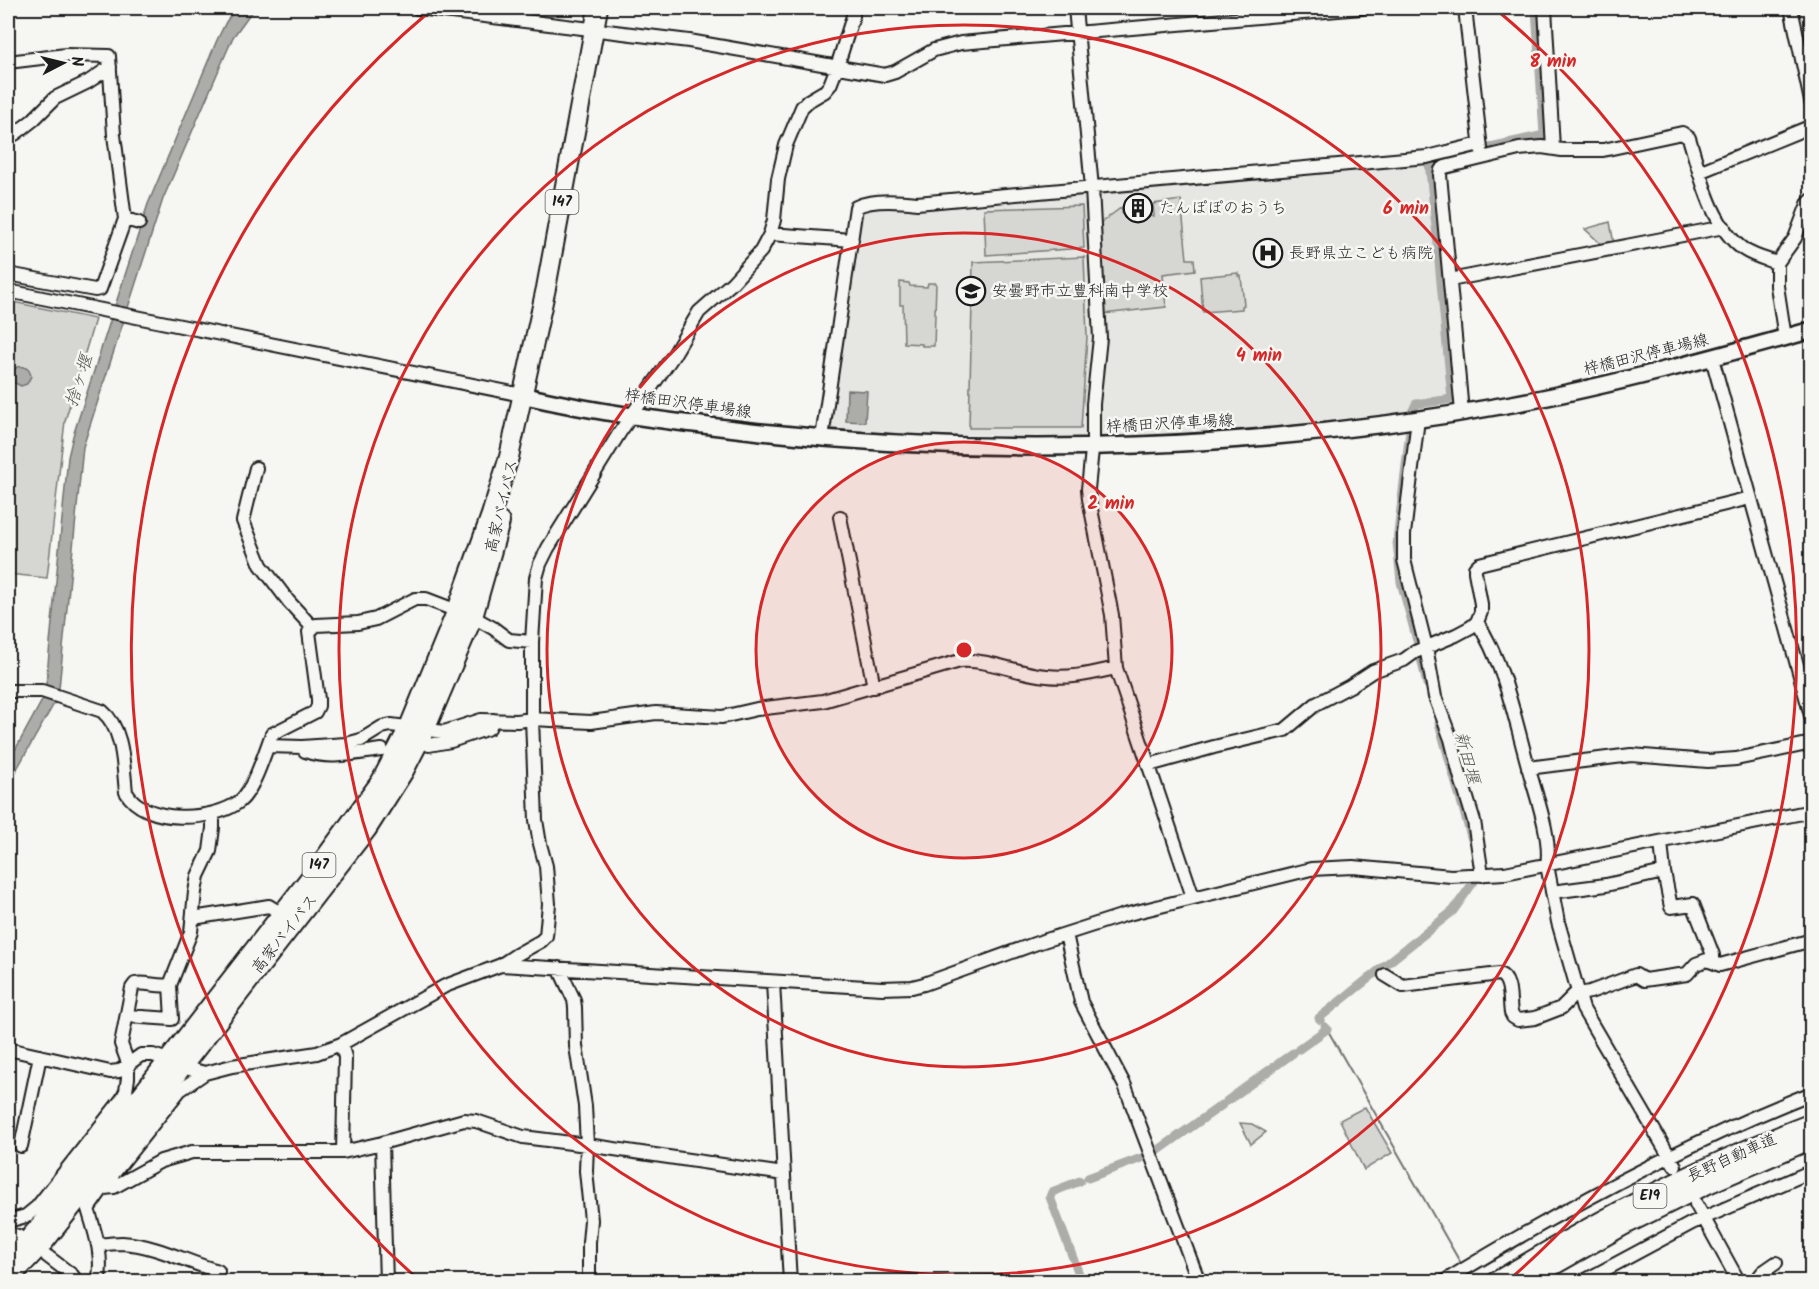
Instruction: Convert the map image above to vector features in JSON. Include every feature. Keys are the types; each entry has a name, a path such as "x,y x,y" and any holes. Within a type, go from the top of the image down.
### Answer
{"highway":[{"name":"高家バイパス","path":"8,1263 367,829 404,771 421,734 509,485 521,400 546,288 598,8"},
{"name":"高家バイパス","path":"8,1280 45,1241 171,1082 175,1063 282,914 381,782 421,734"},
{"name":"長野自動車道","path":"1495,1281 1618,1212 1679,1181 1812,1123"},
{"name":"長野自動車道","path":"1524,1281 1623,1226 1697,1189 1812,1139"}],"main road":[{"name":"梓橋田沢停車場線","path":"521,400 720,427 822,438 968,446 1093,446 1244,439 1418,420 1586,389 1712,358 1812,330"}],"street":[{"path":"418,8 689,41 885,75 895,72 934,50 961,43 1361,8"},
{"path":"98,1281 100,1272 98,1245 88,1209 180,1090 205,1073 232,1066 317,1053 341,1044 445,986 501,965 546,936 549,904 546,866 536,820 532,719 534,589 540,564 631,415 673,356 699,312 732,283 761,251 774,220 780,170 786,146 802,107 830,85 853,15 853,8"},
{"path":"1075,8 1092,188 1100,338 1093,404 1089,499 1112,615 1116,668 1193,897"},
{"path":"1465,8 1482,158"},
{"path":"1545,8 1553,148"},
{"path":"1791,8 1807,57 1812,106"},
{"path":"8,62 66,55 109,56 114,135 125,219 100,289 8,274"},
{"path":"8,135 15,134 33,120 55,98 88,82 110,67"},
{"path":"1700,172 1812,126"},
{"path":"1462,412 1440,176 1445,167 1519,149 1602,150 1682,133 1689,138 1709,204 1734,241 1758,257 1777,263"},
{"path":"822,438 856,207 863,203 903,201 917,203 1427,157 1480,144"},
{"path":"1785,338 1776,286 1777,263 1795,238 1808,204 1812,200"},
{"path":"125,219 139,223"},
{"path":"1450,280 1724,226"},
{"path":"770,234 852,240"},
{"path":"8,291 521,400"},
{"path":"1712,358 1812,719"},
{"path":"1418,420 1403,548 1406,572 1426,647 1435,697 1451,739 1474,821 1482,875"},
{"path":"256,468 243,521 261,565 289,602 312,627"},
{"path":"1149,765 1284,730 1316,704 1373,671 1404,660 1426,647 1456,635 1477,622 1481,612 1475,572 1479,564 1750,498"},
{"path":"840,517 874,687"},
{"path":"8,691 44,692 102,711 108,716 119,739 126,792 130,800 136,805 165,816 213,815 242,800 254,779 272,734 315,712 318,706 309,632 312,627 376,619 415,599 426,599 465,613 493,628 509,640 532,642"},
{"path":"1477,622 1502,675 1528,768 1545,834 1547,865 1561,932 1583,1008 1672,1161"},
{"path":"268,746 302,747 355,742 382,727 391,725 421,734 444,732 482,720 532,719 591,722 656,714 722,717 757,709 823,702 960,661 976,660 1046,676 1072,677 1116,668"},
{"path":"1528,768 1631,755 1708,761 1736,759 1812,743"},
{"path":"302,747 305,751 315,755 382,750"},
{"path":"501,965 882,988 912,987 1124,915 1311,869 1373,868 1451,876 1505,873 1812,811"},
{"path":"127,1016 172,1019 170,985 188,943 198,876 212,842 213,815"},
{"path":"1661,842 1671,907 1693,904 1713,955 1713,961"},
{"path":"1552,892 1606,885 1664,872"},
{"path":"193,918 269,906 282,914"},
{"path":"1066,934 1081,1002 1125,1086 1199,1281"},
{"path":"1385,975 1403,986 1503,975 1507,980 1511,1013 1518,1020 1535,1018 1561,1008 1574,994 1590,992 1636,975 1644,980 1687,974 1696,964 1707,960 1720,965 1812,940"},
{"path":"560,968 574,1000 576,1046 585,1106 586,1171 591,1220 589,1281"},
{"path":"773,982 790,1281"},
{"path":"8,1221 26,1216 37,1207 122,1099 126,1090 128,1063 121,1044 132,988 139,983 162,987 170,985"},
{"path":"341,1044 345,1058 343,1152"},
{"path":"8,1049 110,1072 119,1071 141,1055 153,1055 205,1073"},
{"path":"21,1146 40,1056"},
{"path":"1443,1281 1587,1198 1672,1161 1812,1094"},
{"path":"104,1188 114,1187 161,1161 192,1152 343,1152 464,1119 523,1137 783,1174"},
{"path":"382,1143 386,1281"},
{"path":"1582,1281 1703,1218 1812,1171"},
{"path":"1696,1204 1739,1281"},
{"path":"98,1245 122,1243 169,1253 218,1271 214,1281"},
{"path":"47,1256 72,1275 75,1281"},
{"path":"1755,1281 1776,1263"}],"shaded area":[{"path":"236,8 258,8 249,15 233,37 163,199 83,447 59,688 55,702 18,767 8,790 8,763 45,695 68,457 73,436 148,204 217,40"},
{"name":"長野県立こども病院","path":"1427,160 1448,397 1413,403 1409,411 1239,430 1096,437 1096,192"},
{"name":"安曇野市立豊科南中学校","path":"1086,191 1089,194 1097,340 1086,414 1088,432 1083,437 831,431 828,427 859,213 864,208"},
{"path":"1181,200 1187,259 1194,259 1195,270 1163,274 1166,307 1103,314 1099,224 1122,207 1122,214 1128,213 1129,218 1154,216 1153,204"},
{"path":"1082,206 1084,248 986,255 984,209"},
{"path":"1610,222 1614,244 1603,246 1585,229"},
{"path":"1084,257 1087,337 1081,428 969,428 973,262"},
{"path":"1238,273 1238,276 1241,276 1244,305 1242,309 1203,312 1200,277"},
{"path":"900,282 909,283 910,286 927,287 928,283 936,283 934,346 904,343"},
{"path":"8,301 95,319 65,421 47,578 8,574"},
{"path":"17,367 24,367 29,371 31,376 27,384 21,386 13,382 8,384 8,379 12,377 12,372"},
{"path":"847,390 867,391 865,422 846,421"},
{"path":"1365,1107 1392,1153 1364,1170 1340,1120"},
{"path":"1240,1123 1252,1124 1266,1132 1251,1144"}],"waterway":[{"name":"新田堰","path":"1486,148 1544,135 1536,8"},
{"name":"新田堰","path":"1438,245 1429,162 1439,159"},
{"name":"新田堰","path":"1413,410 1416,404 1452,399 1438,251"},
{"name":"新田堰","path":"1410,431 1397,542 1401,582 1418,644"},
{"name":"新田堰","path":"1420,654 1427,684"},
{"name":"新田堰","path":"1439,723 1472,840"},
{"name":"新田堰","path":"1321,1020 1319,1018 1453,911 1475,880"},
{"path":"1299,1049 1327,1029 1325,1027"},
{"path":"1327,1029 1460,1262"},
{"path":"1227,1101 1293,1053"},
{"path":"1156,1152 1222,1105"},
{"path":"1088,1178 1144,1157"},
{"path":"1080,1181 1052,1192 1050,1197 1082,1282"}],"place":[{"name":"たんぽぽのおうち","path":"1138,208"},
{"name":"長野県立こども病院","path":"1268,253"},
{"name":"安曇野市立豊科南中学校","path":"971,291"}],"water label":[{"name":"捨ヶ堰","path":"80,381"}]}
